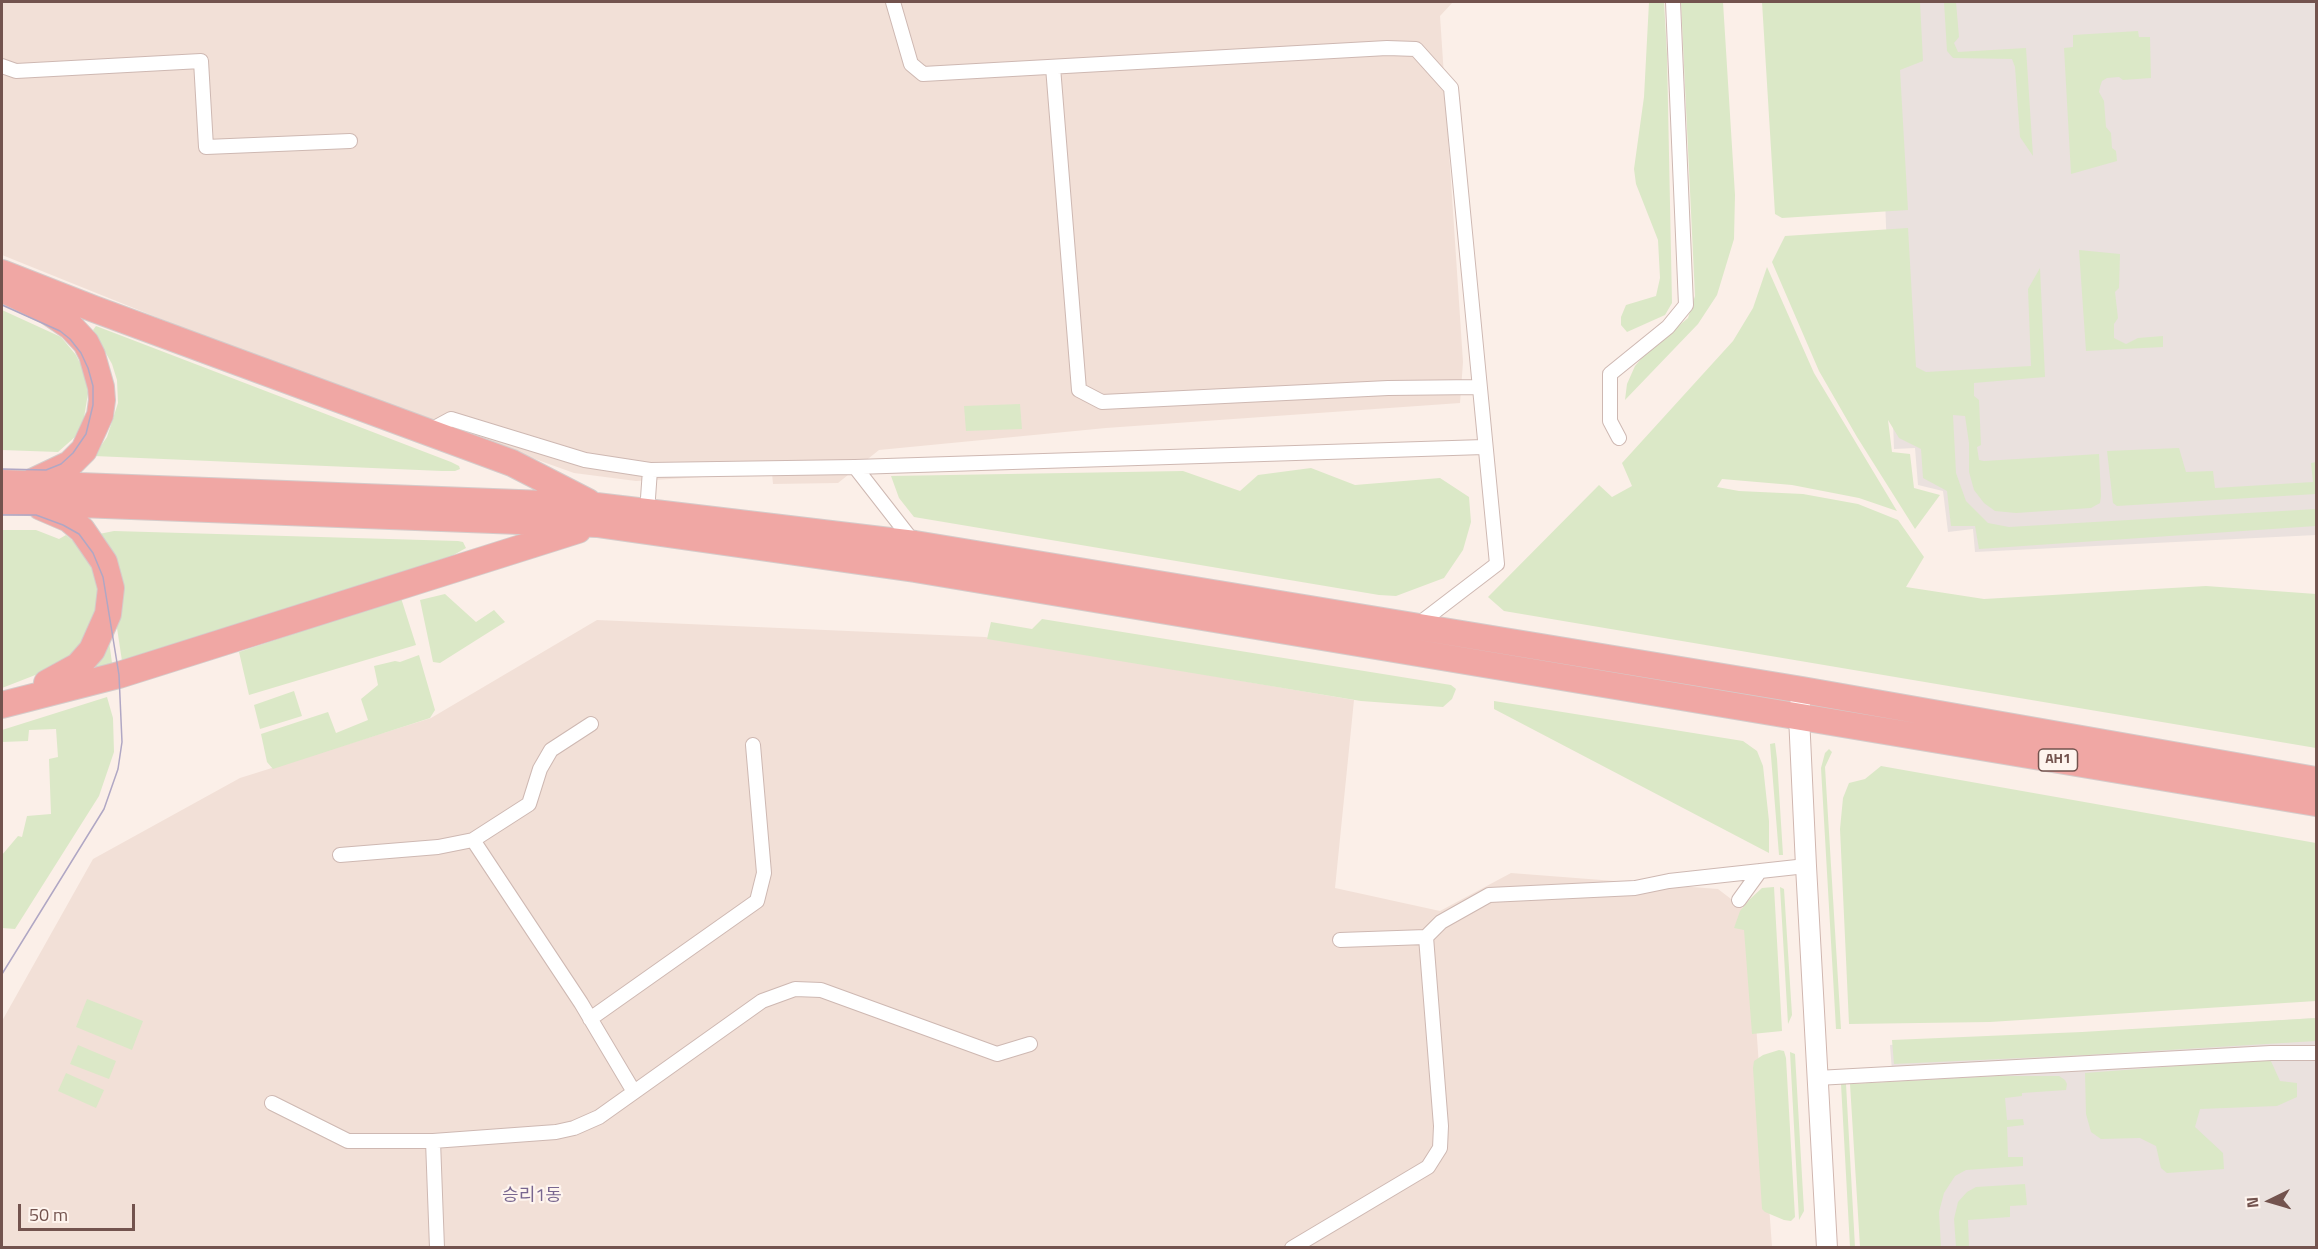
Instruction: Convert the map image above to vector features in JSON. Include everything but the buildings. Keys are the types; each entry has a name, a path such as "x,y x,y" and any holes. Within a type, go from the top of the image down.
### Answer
{"highway":[{"path":"2,273 512,464 597,515 1799,716"},
{"path":"2,289 46,310 71,327 86,343 92,355 101,387 102,400 100,415 84,450 70,464 14,493"},
{"path":"14,493 597,515 647,512 915,544 1802,690"},
{"path":"7,703 78,666 92,650 108,614 111,588 104,562 82,530 69,519 14,493"},
{"path":"7,703 119,675 597,515"},
{"name":"AH1","path":"1802,690 2316,780"},
{"name":"AH1","path":"1799,716 2316,803"}],"main road":[{"path":"1802,690 1799,716 1827,1248"}],"street":[{"path":"893,2 911,64 923,74 1387,48 1416,49 1451,88 1497,564 1416,626 1411,652"},
{"path":"1619,438 1610,421 1610,374 1668,327 1686,305 1673,2"},
{"path":"2,66 15,71 201,61 206,147 350,141"},
{"path":"1053,67 1079,390 1102,402 1388,388 1479,387"},
{"path":"427,432 451,419 585,460 650,470 1484,447"},
{"path":"855,466 915,544"},
{"path":"647,512 650,470"},
{"path":"340,855 438,847 473,840 529,804 540,768 551,750 591,724"},
{"path":"590,1019 757,901 764,873 753,745"},
{"path":"473,840 590,1019 634,1092"},
{"path":"1340,940 1426,937 1441,922 1489,895 1635,888 1669,881 1806,866"},
{"path":"1739,900 1760,871"},
{"path":"1292,1248 1428,1167 1440,1148 1441,1126 1426,937"},
{"path":"272,1103 348,1141 433,1141 556,1132 574,1128 599,1117 762,1001 795,989 821,990 997,1054 1030,1044"},
{"path":"1817,1078 2271,1053 2316,1053"},
{"path":"433,1141 437,1248"}],"shaded area":[{"path":"2,2 1453,2 1440,16 1463,362 1460,403 1106,428 879,450 838,483 773,484 772,473 636,481 574,473 295,373 2,255"},
{"path":"1878,2 2316,2 2316,535 1975,552 1973,529 1948,532 1943,491 1918,485 1915,448 1894,449"},
{"path":"597,620 985,637 1354,700 1335,888 1440,911 1511,873 1718,889 1748,912 1772,1247 2,1248 2,1021 93,859 240,778 431,718"},
{"path":"2316,1018 2316,1247 1905,1247 1890,1045"}],"green space":[{"path":"1649,2 1664,2 1672,303 1665,315 1627,332 1621,325 1621,317 1626,305 1656,296 1660,278 1658,240 1636,184 1634,169 1644,97"},
{"path":"1681,2 1723,2 1735,195 1734,239 1717,295 1698,324 1625,400 1627,384 1635,366 1647,352 1688,318 1695,296"},
{"path":"1762,2 1920,2 1923,61 1900,70 1908,210 1782,218 1775,214"},
{"path":"1944,2 1956,2 1959,37 1954,43 1958,52 2026,48 2033,156 2020,137 2015,67 2012,59 1953,58 1947,51"},
{"path":"2138,31 2139,37 2150,37 2151,78 2123,80 2119,77 2107,78 2102,81 2099,92 2104,101 2106,127 2111,133 2112,148 2116,151 2117,161 2071,174 2064,48 2073,47 2073,35"},
{"path":"1908,228 1916,367 1926,372 2031,366 2028,289 2040,268 2045,377 1974,383 1974,396 1979,400 1981,445 1977,447 1979,460 2099,454 2100,503 2091,508 2016,513 1995,511 1984,503 1974,490 1969,472 1969,443 1965,416 1953,415 1956,473 1966,501 1988,523 2009,527 2316,509 2316,526 1979,549 1975,526 1951,526 1947,491 1923,478 1921,449 1899,438 1888,420 1892,452 1910,454 1914,488 1940,495 1915,529 1819,371 1772,262 1785,236"},
{"path":"2079,250 2120,254 2119,288 2115,292 2118,318 2114,324 2114,338 2126,344 2138,338 2163,336 2163,347 2086,351"},
{"path":"1767,267 1814,373 1897,511 1859,498 1792,485 1722,479 1717,487 1739,491 1803,494 1858,504 1898,520 1924,557 1906,587 1984,599 2206,586 2316,594 2316,748 1504,611 1488,597 1599,485 1612,497 1632,486 1622,463 1733,341 1753,308"},
{"path":"2,310 61,337 76,355 85,373 88,393 83,424 75,437 58,452 2,450"},
{"path":"96,326 451,462 460,469 442,471 94,456 107,437 118,403 117,380 112,364 93,330"},
{"path":"1020,404 1022,429 966,431 964,406"},
{"path":"2179,448 2186,472 2213,471 2215,488 2313,482 2311,463 2316,462 2316,494 2117,506 2113,503 2107,451"},
{"path":"1311,468 1355,485 1440,478 1469,497 1471,522 1463,550 1444,578 1396,596 1379,595 914,517 899,498 891,476 1183,471 1240,491 1258,475"},
{"path":"2,530 36,530 59,539 66,535 79,546 90,561 99,583 98,617 77,656 61,665 2,688"},
{"path":"114,531 458,541 463,542 466,548 450,557 122,661 117,628 119,607 94,535"},
{"path":"445,594 476,622 494,610 505,622 440,663 433,662 420,600"},
{"path":"401,598 416,645 249,695 239,652"},
{"path":"1042,619 1451,685 1456,689 1452,699 1443,707 1361,701 987,639 991,622 1032,629"},
{"path":"109,641 112,663 93,670 93,665"},
{"path":"419,655 435,710 430,718 273,769 267,762 261,734 328,712 336,733 368,720 361,699 378,685 374,666 400,662"},
{"path":"294,691 302,716 260,729 254,705"},
{"path":"107,697 113,718 114,752 99,796 15,929 2,928 2,855 18,836 22,837 27,816 51,814 49,759 58,757 56,729 29,730 28,741 2,742 2,730"},
{"path":"1494,701 1743,741 1757,751 1763,766 1769,821 1769,853 1494,709"},
{"path":"1775,743 1783,855 1779,855 1770,744"},
{"path":"1829,749 1832,752 1825,767 1841,1029 1836,1029 1821,768 1825,753"},
{"path":"1881,766 2316,843 2316,1001 1990,1022 1849,1024 1840,829 1843,798 1849,783 1865,779"},
{"path":"1774,887 1782,1031 1752,1034 1744,930 1734,928 1740,911 1750,899 1762,888"},
{"path":"1780,887 1784,889 1792,1015 1788,1024"},
{"path":"87,999 143,1021 132,1050 76,1027"},
{"path":"2316,1018 2316,1041 2086,1055 1894,1064 1892,1040 2082,1032"},
{"path":"78,1045 116,1061 109,1079 70,1064"},
{"path":"1779,1050 1784,1051 1786,1058 1795,1217 1791,1221 1762,1209 1753,1068 1754,1061 1763,1055"},
{"path":"1790,1052 1795,1054 1804,1211 1799,1220"},
{"path":"2270,1059 2280,1081 2297,1083 2297,1097 2277,1106 2200,1109 2195,1127 2223,1153 2224,1169 2167,1173 2161,1168 2156,1146 2140,1138 2101,1139 2091,1132 2086,1114 2085,1073"},
{"path":"66,1073 104,1090 96,1108 58,1091"},
{"path":"2000,1076 2059,1076 2067,1084 2066,1090 2022,1093 2022,1096 2005,1098 2007,1120 2023,1119 2024,1125 2007,1127 2008,1157 2023,1157 2023,1166 1966,1170 1955,1176 1944,1193 1939,1212 1941,1247 1860,1247 1850,1084"},
{"path":"1841,1084 1846,1084 1855,1247 1850,1247"},
{"path":"2025,1184 2027,1205 2010,1206 2010,1217 1968,1220 1969,1247 1956,1247 1954,1219 1958,1202 1967,1192 1976,1187"}],"tram line":[{"path":"2,305 60,331 70,339 81,353 93,386 93,405 86,434 73,453 61,464 46,470 2,469"},
{"path":"2,515 36,515 63,525 79,534 93,553 103,577 119,675 122,742 118,769 104,809 2,974"}],"district":[{"name":"승리1동","path":"532,1197"}]}
